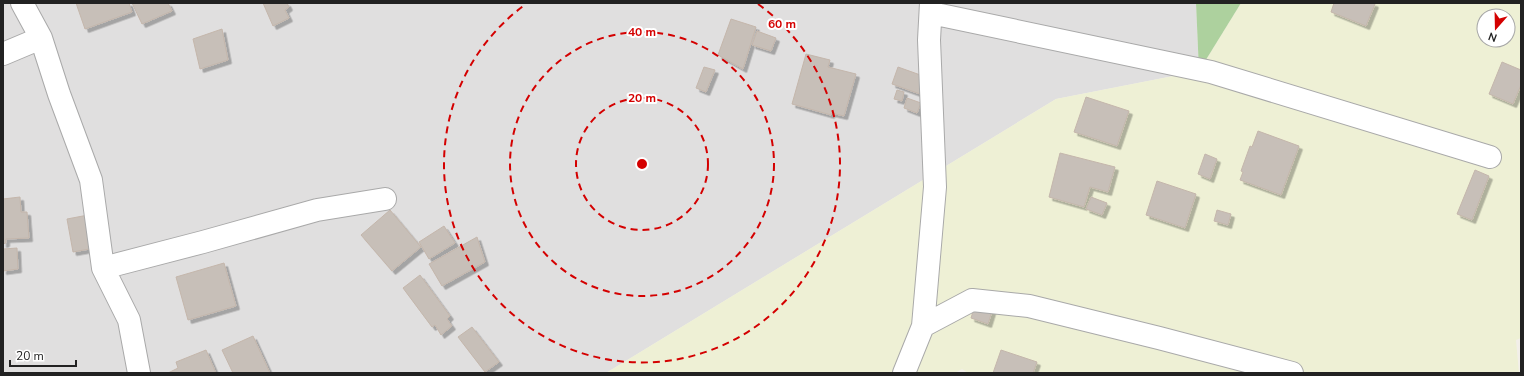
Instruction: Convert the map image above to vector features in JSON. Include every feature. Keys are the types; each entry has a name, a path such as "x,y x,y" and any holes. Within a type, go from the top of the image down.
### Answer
{"street":[{"path":"22,3 40,38 91,180 103,268 128,320 139,373"},
{"path":"904,373 923,326 935,187 929,40 931,8 1211,72 1490,157"},
{"path":"3,54 40,38"},
{"path":"103,268 317,210 385,199"},
{"path":"923,326 972,300 1029,306 1292,373"}],"shaded area":[{"path":"3,3 1196,3 1199,71 1056,99 606,373 3,373"}],"green space":[{"path":"1196,3 1241,3 1199,71"},
{"path":"1241,3 1521,3 1521,338 1516,340 1519,373 968,373 962,369 955,373 606,373 1056,99 1199,71"}],"building":[{"path":"76,3 129,3 132,12 85,29"},
{"path":"132,3 168,3 172,11 142,24"},
{"path":"263,3 287,3 289,7 285,10 289,18 273,26"},
{"path":"1334,3 1375,4 1366,26 1331,12"},
{"path":"731,19 756,27 743,69 718,55"},
{"path":"222,29 228,60 200,69 193,39"},
{"path":"757,31 776,38 771,51 752,45"},
{"path":"806,54 830,60 828,67 856,74 844,116 831,113 831,115 792,104"},
{"path":"1502,62 1521,70 1521,85 1513,104 1489,94"},
{"path":"704,67 715,70 706,92 696,88"},
{"path":"898,67 926,77 920,94 892,84"},
{"path":"897,90 904,92 902,101 894,99"},
{"path":"1086,97 1129,111 1117,146 1074,132"},
{"path":"907,98 921,103 917,113 904,108"},
{"path":"1258,131 1299,146 1281,195 1240,180 1243,172 1241,171 1250,146 1252,147"},
{"path":"1060,153 1115,167 1108,192 1090,187 1084,207 1049,197"},
{"path":"1205,154 1217,159 1210,179 1198,174"},
{"path":"1475,170 1489,176 1472,220 1457,214"},
{"path":"1157,181 1196,194 1185,228 1146,215"},
{"path":"20,197 21,212 27,212 29,238 6,239 6,243 3,244 3,199"},
{"path":"1091,197 1107,203 1102,215 1086,209"},
{"path":"390,210 421,247 392,271 361,235"},
{"path":"1217,210 1231,214 1228,225 1214,221"},
{"path":"88,215 95,248 73,252 67,219"},
{"path":"444,226 455,243 429,259 419,242"},
{"path":"477,237 485,262 442,286 429,264"},
{"path":"17,248 18,269 3,271 3,249"},
{"path":"224,263 236,306 188,320 176,277"},
{"path":"420,275 450,316 447,319 452,326 441,335 435,325 432,327 403,288"},
{"path":"976,302 993,308 988,324 971,318"},
{"path":"472,327 499,362 485,372 458,337"},
{"path":"253,336 270,373 233,373 222,350"},
{"path":"206,350 216,373 168,373 178,368 176,362"},
{"path":"1001,350 1037,362 1033,373 993,373"}]}
